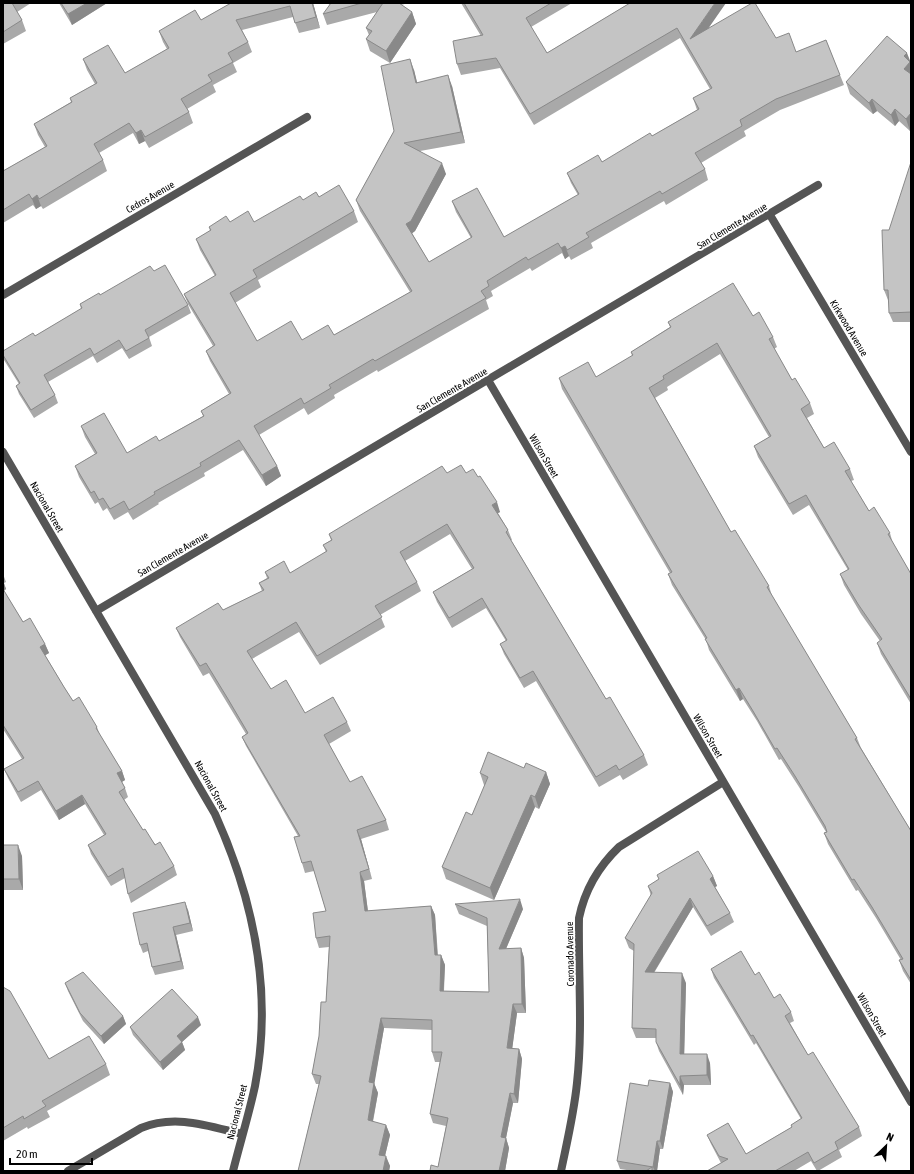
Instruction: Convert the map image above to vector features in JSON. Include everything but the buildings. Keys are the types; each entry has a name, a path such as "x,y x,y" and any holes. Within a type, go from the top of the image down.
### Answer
{"street":[{"name":"Cedros Avenue","path":"3,295 307,117"},
{"name":"San Clemente Avenue","path":"96,611 770,215 818,185"},
{"name":"Kirkwood Avenue","path":"770,215 911,452"},
{"name":"Wilson Street","path":"488,380 911,1102"},
{"name":"Nacional Street","path":"3,452 215,814 234,857 244,886 259,955 262,1006 260,1048 256,1079 233,1171"},
{"name":"Coronado Avenue","path":"561,1171 572,1118 577,1082 580,1034 579,918 582,901 589,885 607,859 619,847 724,782"},
{"path":"68,1171 141,1128 153,1123 178,1121 242,1134"}]}
